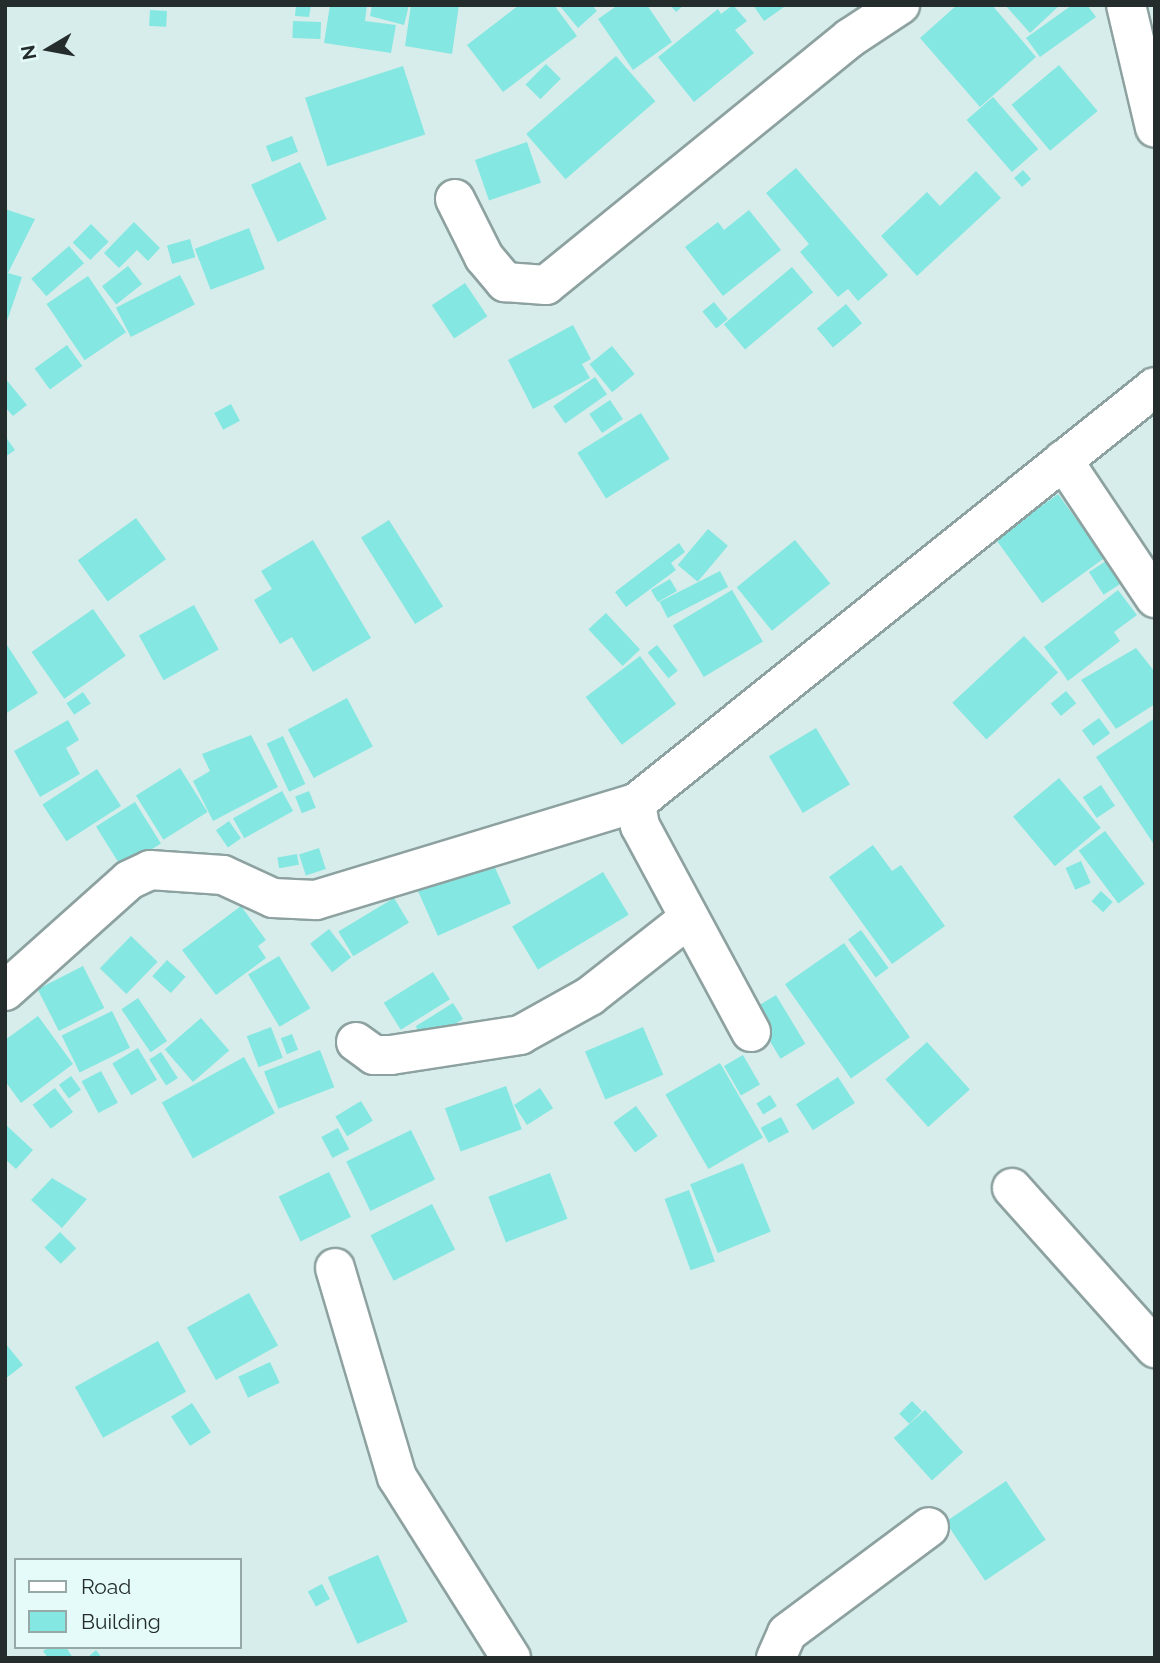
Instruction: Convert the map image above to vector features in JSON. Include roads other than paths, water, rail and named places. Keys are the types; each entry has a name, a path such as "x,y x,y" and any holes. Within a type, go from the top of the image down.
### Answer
{"street":[{"path":"455,199 484,257 505,282 546,285 850,38 900,5"},
{"path":"1126,5 1155,128"},
{"path":"5,991 129,880 150,870 223,875 272,898 316,900 636,803 1155,387"},
{"path":"1063,460 1155,598"},
{"path":"636,803 640,826 751,1032"},
{"path":"356,1042 374,1055 391,1055 520,1035 590,996 689,918"},
{"path":"1012,1188 1155,1348"},
{"path":"335,1268 397,1477 510,1658"},
{"path":"776,1658 787,1633 929,1527"}]}
